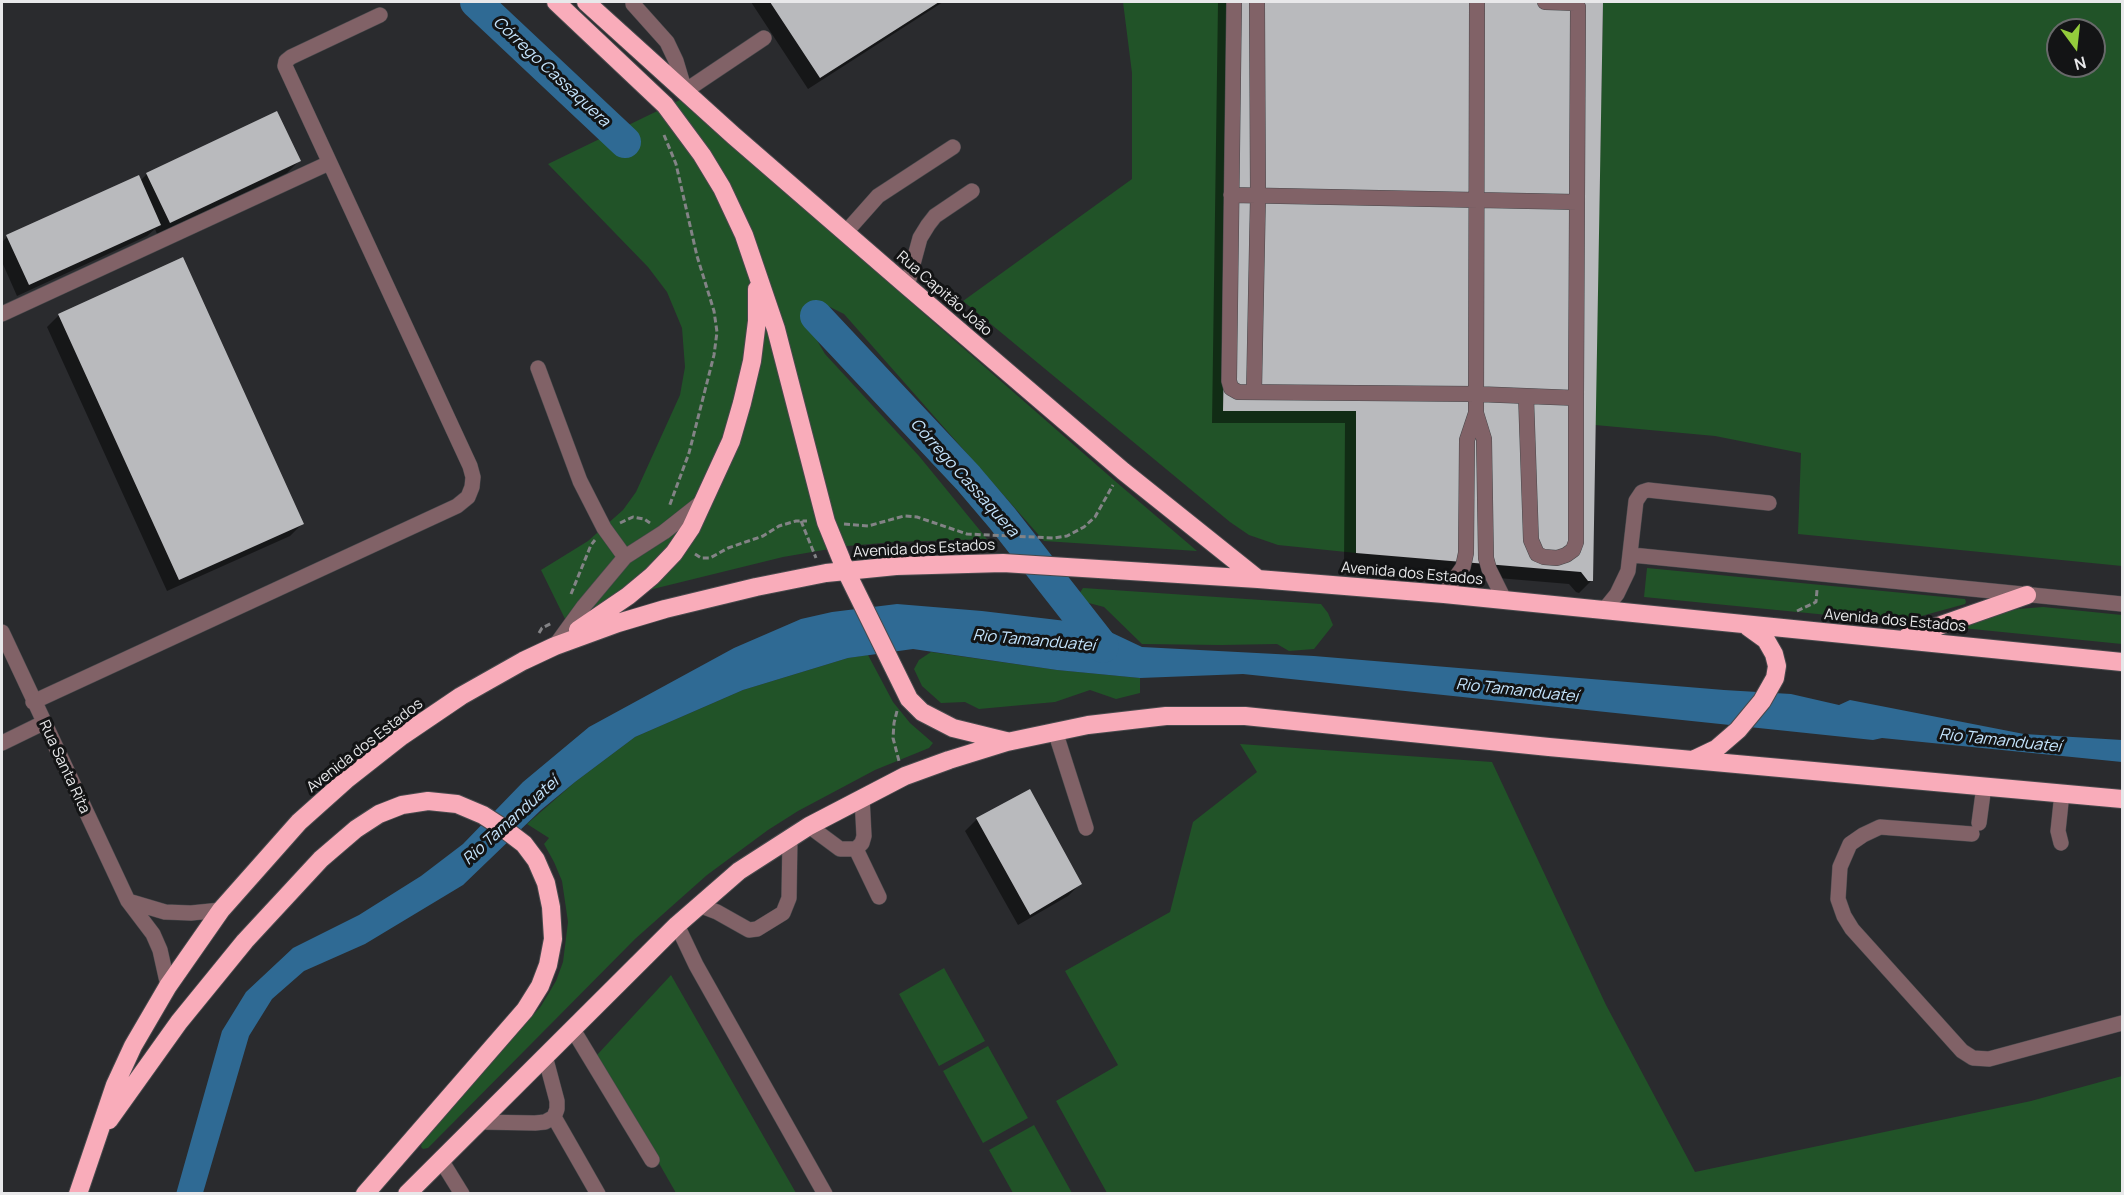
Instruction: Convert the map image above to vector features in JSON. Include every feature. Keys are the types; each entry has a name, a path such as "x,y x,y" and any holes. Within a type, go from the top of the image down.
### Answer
{"highway":[{"path":"556,2 665,105 702,154 722,188 744,235 776,329 820,505 846,571 909,699 922,712 953,728 1007,742"},
{"name":"Rua Capitão João","path":"586,2 907,286 1123,471 1258,579"},
{"path":"555,646 628,596 652,576 675,552 691,528 731,441 750,371 757,321 758,272"},
{"name":"Avenida dos Estados","path":"78,1194 115,1085 133,1046 168,986 222,910 299,822 402,736 461,696 555,646 665,609 822,574 896,566 1003,563 1258,579 1444,594 2122,662"},
{"path":"1900,639 2027,595"},
{"path":"1694,760 1716,749 1728,739 1762,701 1775,678 1777,666 1766,640 1746,626"},
{"path":"407,1194 677,925 739,871 809,826 905,776 1007,742 1088,725 1166,716 1245,716 2122,799"},
{"path":"96,1138 179,1022 245,941 321,859 356,829 379,814 402,805 428,801 457,804 483,815 503,828 524,844 536,860 546,883 551,907 554,939 548,965 540,986 525,1010 365,1194"}],"street":[{"path":"1234,2 1229,381 1231,388 1238,392 1476,394 1576,398"},
{"path":"1254,392 1258,196 1257,2"},
{"path":"1477,2 1476,413 1484,439 1486,558 1491,576 1505,601"},
{"path":"1526,396 1531,540 1537,554 1557,558 1573,550 1576,542 1578,7 1575,3 1545,2"},
{"path":"633,4 667,42 676,61 684,91 764,38"},
{"path":"33,702 457,506 468,497 473,477 471,466 287,71 286,61 291,57 380,15"},
{"path":"846,232 878,196 953,147"},
{"path":"2,314 329,163"},
{"path":"907,286 920,238 928,225 936,216 972,191"},
{"path":"1231,195 1577,202"},
{"path":"538,368 580,481 607,532 625,557"},
{"path":"1444,594 1463,567 1466,553 1467,440 1476,413"},
{"path":"1604,610 1617,594 1632,555 1636,501 1641,492 1648,490 1769,503"},
{"path":"555,646 584,606 625,557 664,532 704,500"},
{"path":"1632,555 2122,604"},
{"name":"Rua Santa Rita","path":"2,632 128,901 153,934 160,950 168,986"},
{"path":"2,742 43,723"},
{"path":"1055,731 1086,828"},
{"path":"1984,786 1975,828 1880,827 1850,844 1840,867 1838,899 1844,916 1852,929 1962,1051 1974,1058 1989,1059 2122,1023"},
{"path":"2061,843 2058,831 2062,793"},
{"path":"809,826 840,849 856,849 862,843 864,836 862,797"},
{"path":"699,905 749,930 757,929 783,913 789,898 790,837"},
{"path":"856,849 879,897"},
{"path":"128,901 165,912 191,913 222,910"},
{"path":"677,925 696,965 825,1194"},
{"path":"573,1028 651,1160"},
{"path":"479,1122 535,1123 546,1122 554,1117 557,1101 545,1056"},
{"path":"554,1117 598,1194"},
{"path":"441,1160 462,1194"}],"path":[{"path":"659,128 676,164 697,256 714,311 717,332 714,355 689,453 666,512"},
{"path":"985,536 1041,538 1067,536 1084,527 1095,517 1123,471"},
{"path":"568,603 591,545 607,532 633,517 644,519 656,526"},
{"path":"801,521 822,574"},
{"path":"1790,630 1792,614 1816,602 1819,574"},
{"path":"537,636 542,628 555,622"},
{"path":"905,776 893,738 898,707 909,699"}],"green space":[{"path":"1123,2 1230,2 1223,411 1356,411 1356,553 1278,545 1249,535 1230,522 963,301 1132,179 1132,73"},
{"path":"1603,2 2122,2 2122,566 1798,534 1801,453 1715,436 1595,425"},
{"path":"680,100 1197,551 1044,541 844,314 826,305 808,325 825,354 919,456 987,539 847,546 783,557 653,589 566,621 541,570 588,541 623,510 636,492 680,395 685,367 682,328 667,292 648,267 548,164"},
{"path":"1647,568 1965,599 1966,602 1907,620 1889,621 1644,597"},
{"path":"1083,588 1321,604 1333,625 1314,649 1289,651 1277,644 1142,644 1104,607 1085,602 1079,594"},
{"path":"2043,607 2122,615 2122,644 1962,628 1962,624 2018,609"},
{"path":"931,652 1057,670 1140,678 1140,693 1116,699 1090,690 1055,702 979,709 965,702 941,703 922,686 914,669 919,660"},
{"path":"868,655 893,702 910,723 933,743 929,748 875,770 798,811 707,875 635,939 428,1148 423,1149 422,1143 541,1006 556,981 563,962 568,922 562,881 544,844 549,838 527,824 575,782 635,737 743,690 848,658"},
{"path":"1240,744 1492,762 1606,1005 1695,1172 2031,1101 2122,1076 2122,1193 1107,1193 1056,1101 1118,1065 1065,971 1170,912 1193,822 1257,772"},
{"path":"944,968 985,1041 939,1066 899,994"},
{"path":"671,975 796,1193 676,1193 597,1055"},
{"path":"988,1046 1028,1118 983,1143 943,1071"},
{"path":"1034,1125 1072,1193 1013,1193 989,1150"}],"water":[{"name":"Rio Tamanduateí","path":"897,604 1083,623 1106,630 1142,647 1314,656 1791,694 1839,705 1850,700 2024,734 2122,740 2122,762 1882,738 1873,740 1243,674 1140,678 1057,670 913,649 848,658 743,690 635,737 541,810 463,885 365,944 304,971 272,999 249,1036 203,1193 176,1194 222,1031 246,992 293,948 359,915 421,876 463,844 523,782 589,727 734,648 801,619 832,612"}],"building":[{"path":"770,2 939,2 820,78"},
{"path":"1230,2 1603,2 1593,581 1588,581 1581,572 1356,553 1356,411 1223,411"},
{"path":"277,111 301,161 170,223 146,173"},
{"path":"139,175 161,225 29,285 6,235"},
{"path":"183,257 304,524 179,580 58,314"},
{"path":"1030,789 1082,884 1030,915 976,818"}],"waterway":[{"name":"Córrego Cassaquera","path":"476,2 625,142"},
{"name":"Córrego Cassaquera","path":"816,316 968,478 1103,647"}]}
